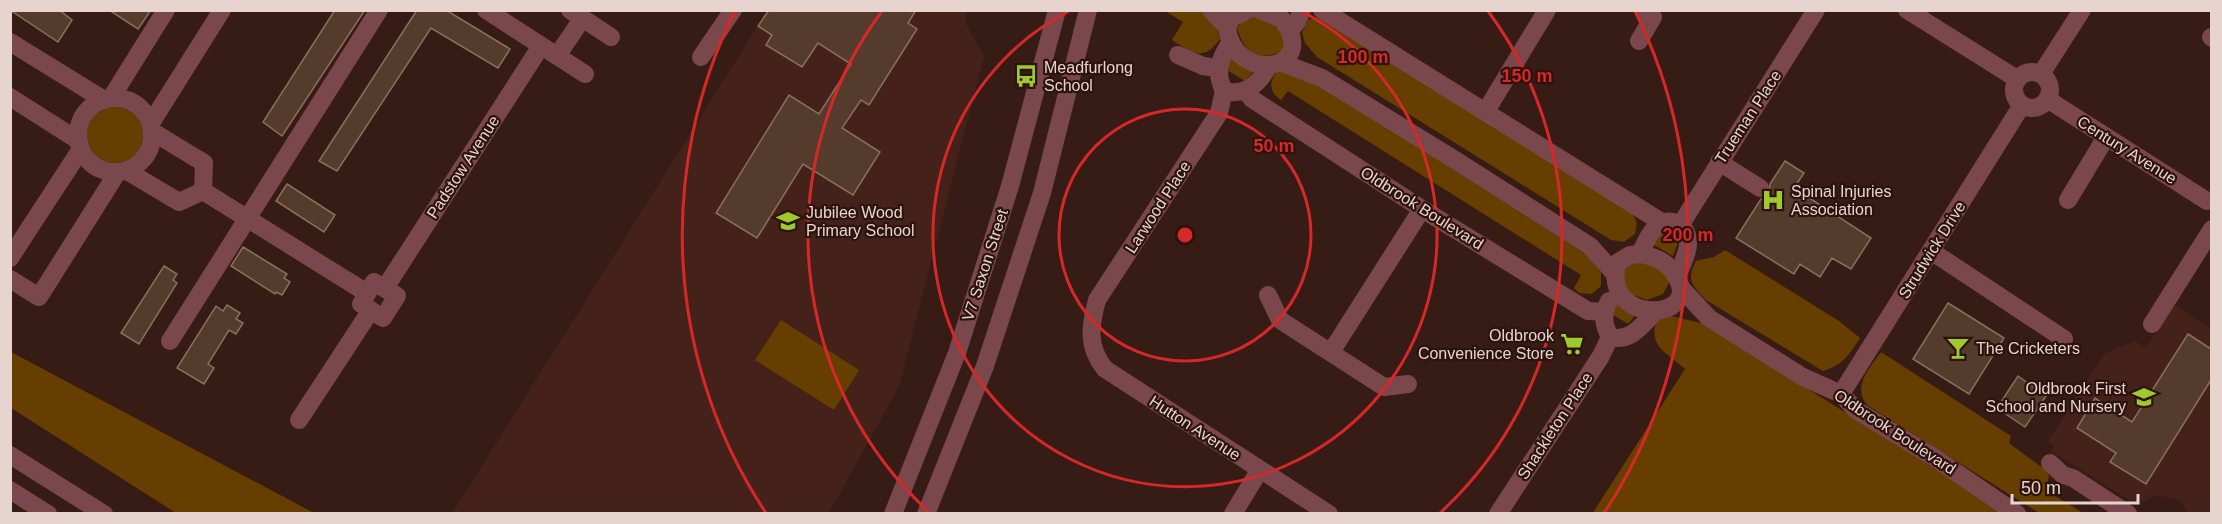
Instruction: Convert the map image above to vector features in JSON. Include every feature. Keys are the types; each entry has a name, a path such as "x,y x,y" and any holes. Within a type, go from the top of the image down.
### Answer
{"street":[{"path":"10,258 80,145 81,120 87,111 108,99 166,10"},
{"path":"10,279 39,297 122,172 147,156 152,127 222,10"},
{"path":"170,341 379,10"},
{"path":"486,10 585,74"},
{"path":"702,57 733,10"},
{"name":"V7 Saxon Street","path":"926,513 985,366 1042,193 1088,10"},
{"name":"Oldbrook Boulevard","path":"1211,10 1242,57 1252,63 1275,65 1322,78 1590,246 1662,261 1709,318 1803,377 1840,394 1856,410 1935,458 2017,513"},
{"path":"1228,35 1218,68 1218,79 1224,92 1236,94 1246,91 1275,65 1292,39 1302,10"},
{"path":"1322,10 1663,223"},
{"path":"1486,111 1547,10"},
{"name":"Trueman Place","path":"1681,224 1816,10"},
{"path":"1907,10 2017,79"},
{"path":"2041,74 2082,10"},
{"name":"Oldbrook Boulevard","path":"1228,35 1232,18 1247,11 1282,19 1292,39 1322,78"},
{"name":"V7 Saxon Street","path":"893,513 957,353 1010,186 1057,14"},
{"path":"1640,41 1648,14"},
{"path":"576,15 611,37"},
{"name":"Padstow Avenue","path":"385,288 576,15"},
{"path":"10,42 108,99 136,104 145,112 152,127 204,163 203,190"},
{"path":"1178,55 1203,66 1218,68"},
{"path":"2025,72 2041,74 2050,88 2047,99 2033,108 2022,105 2013,90 2017,79 2025,72"},
{"name":"Oldbrook Boulevard","path":"1246,91 1252,99 1422,209 1588,311 1605,312"},
{"name":"Larwood Place","path":"1091,322 1098,300 1219,113 1224,92"},
{"path":"10,97 80,145 95,166 122,172 179,202 203,190"},
{"name":"Century Avenue","path":"2047,99 2209,199"},
{"name":"Strudwick Drive","path":"1840,394 2022,105"},
{"path":"2068,200 2106,137"},
{"path":"1719,162 1760,188"},
{"path":"203,190 248,217 369,302 383,318 397,296 374,282 369,302 299,420"},
{"path":"2209,199 2206,215 2211,224"},
{"path":"1331,352 1422,209"},
{"path":"1673,221 1681,224 1687,231 1689,243 1679,283 1678,302 1661,311 1634,334 1622,340 1610,336 1603,321 1616,281 1617,263 1635,255 1654,229 1663,223 1673,221"},
{"path":"2151,324 2211,229"},
{"name":"Oldbrook Boulevard","path":"1590,246 1632,305 1709,318"},
{"path":"1931,251 2064,339"},
{"path":"1268,295 1280,320 1384,387 1408,384"},
{"name":"Hutton Avenue","path":"1091,322 1091,344 1095,357 1105,369 1259,471 1329,513"},
{"name":"Shackleton Place","path":"1498,513 1601,356 1610,336"},
{"path":"10,455 104,513"},
{"path":"2050,463 2063,475 2073,478 2128,513"},
{"path":"1233,513 1259,471"},
{"path":"10,490 48,513"}],"shaded area":[{"name":"Jubilee Wood Primary School","path":"767,11 966,11 966,24 984,56 899,386 829,513 452,514"},
{"path":"1165,11 1202,11 1215,23 1220,39 1209,51 1203,53 1186,49 1172,40 1183,22"},
{"path":"1256,15 1271,21 1283,33 1284,51 1260,55 1249,50 1244,44 1237,28 1246,17"},
{"path":"1316,17 1631,210 1637,223 1635,234 1624,242 1611,240 1317,57 1305,43 1302,33 1308,20"},
{"path":"1232,57 1254,71 1245,81 1227,70"},
{"path":"1279,69 1300,72 1586,254 1601,272 1601,286 1592,294 1579,293 1574,288 1581,275 1288,91 1281,100 1271,86 1273,77"},
{"path":"115,107 126,109 135,115 141,124 143,135 141,146 135,155 126,161 115,163 104,161 95,155 89,146 87,135 89,124 95,115 104,109"},
{"path":"1661,230 1679,240 1673,256 1649,242"},
{"path":"1725,250 1839,321 1860,338 1849,354 1836,366 1823,371 1706,300 1692,282 1693,267 1696,261 1714,257"},
{"path":"1647,257 1668,277 1669,283 1663,294 1647,300 1630,294 1617,267"},
{"path":"1616,299 1638,312 1628,324 1610,313"},
{"name":"Oldbrook First School and Nursery","path":"2174,305 2211,328 2211,513 2188,513 2180,500 2156,495 2137,505 2051,451 2054,445 2048,441 2104,354 2135,341 2146,348"},
{"path":"1667,315 1705,324 2005,513 1592,514 1685,369 1661,349 1655,338 1656,322"},
{"path":"781,320 859,370 834,410 755,360"},
{"path":"11,352 314,513 176,513 11,408"},
{"path":"1881,352 2011,436 2009,443 2048,472 2049,477 2045,490 2083,513 2039,513 1867,405 1861,391 1862,384 1867,371"}],"building":[{"path":"10,10 59,10 72,20 58,42"},
{"path":"109,10 151,10 138,29"},
{"path":"335,10 365,10 282,136 263,122"},
{"path":"417,10 446,10 510,49 498,68 431,28 337,171 319,161"},
{"path":"769,10 916,10 908,23 917,29 869,105 861,100 842,128 880,152 853,195 803,164 757,238 716,213 789,95 819,114 851,64 818,43 802,67 766,45 772,35 758,26"},
{"path":"1785,161 1804,173 1794,188 1871,238 1851,269 1832,258 1820,277 1800,264 1794,274 1736,238 1761,199 1769,194 1770,184"},
{"path":"287,184 335,215 324,232 276,201"},
{"path":"243,247 287,274 284,278 290,282 282,295 276,292 275,294 231,266"},
{"path":"164,266 177,274 173,280 177,283 139,344 121,333"},
{"name":"The Cricketers","path":"1948,303 2004,338 1969,394 1913,359"},
{"path":"227,305 240,313 236,319 243,323 236,334 229,330 208,364 214,368 204,384 177,368 216,306 223,311"},
{"path":"2188,334 2211,349 2211,380 2146,484 2110,462 2116,453 2077,428 2095,398 2132,422"},
{"path":"2018,376 2046,396 2025,427 1997,408"}],"place":[{"name":"Meadfurlong School","path":"1026,76"},
{"name":"Spinal Injuries Association","path":"1773,200"},
{"name":"Jubilee Wood Primary School","path":"788,221"},
{"name":"Oldbrook Convenience Store","path":"1572,344"},
{"name":"The Cricketers","path":"1958,348"},
{"name":"Oldbrook First School and Nursery","path":"2144,397"}]}
